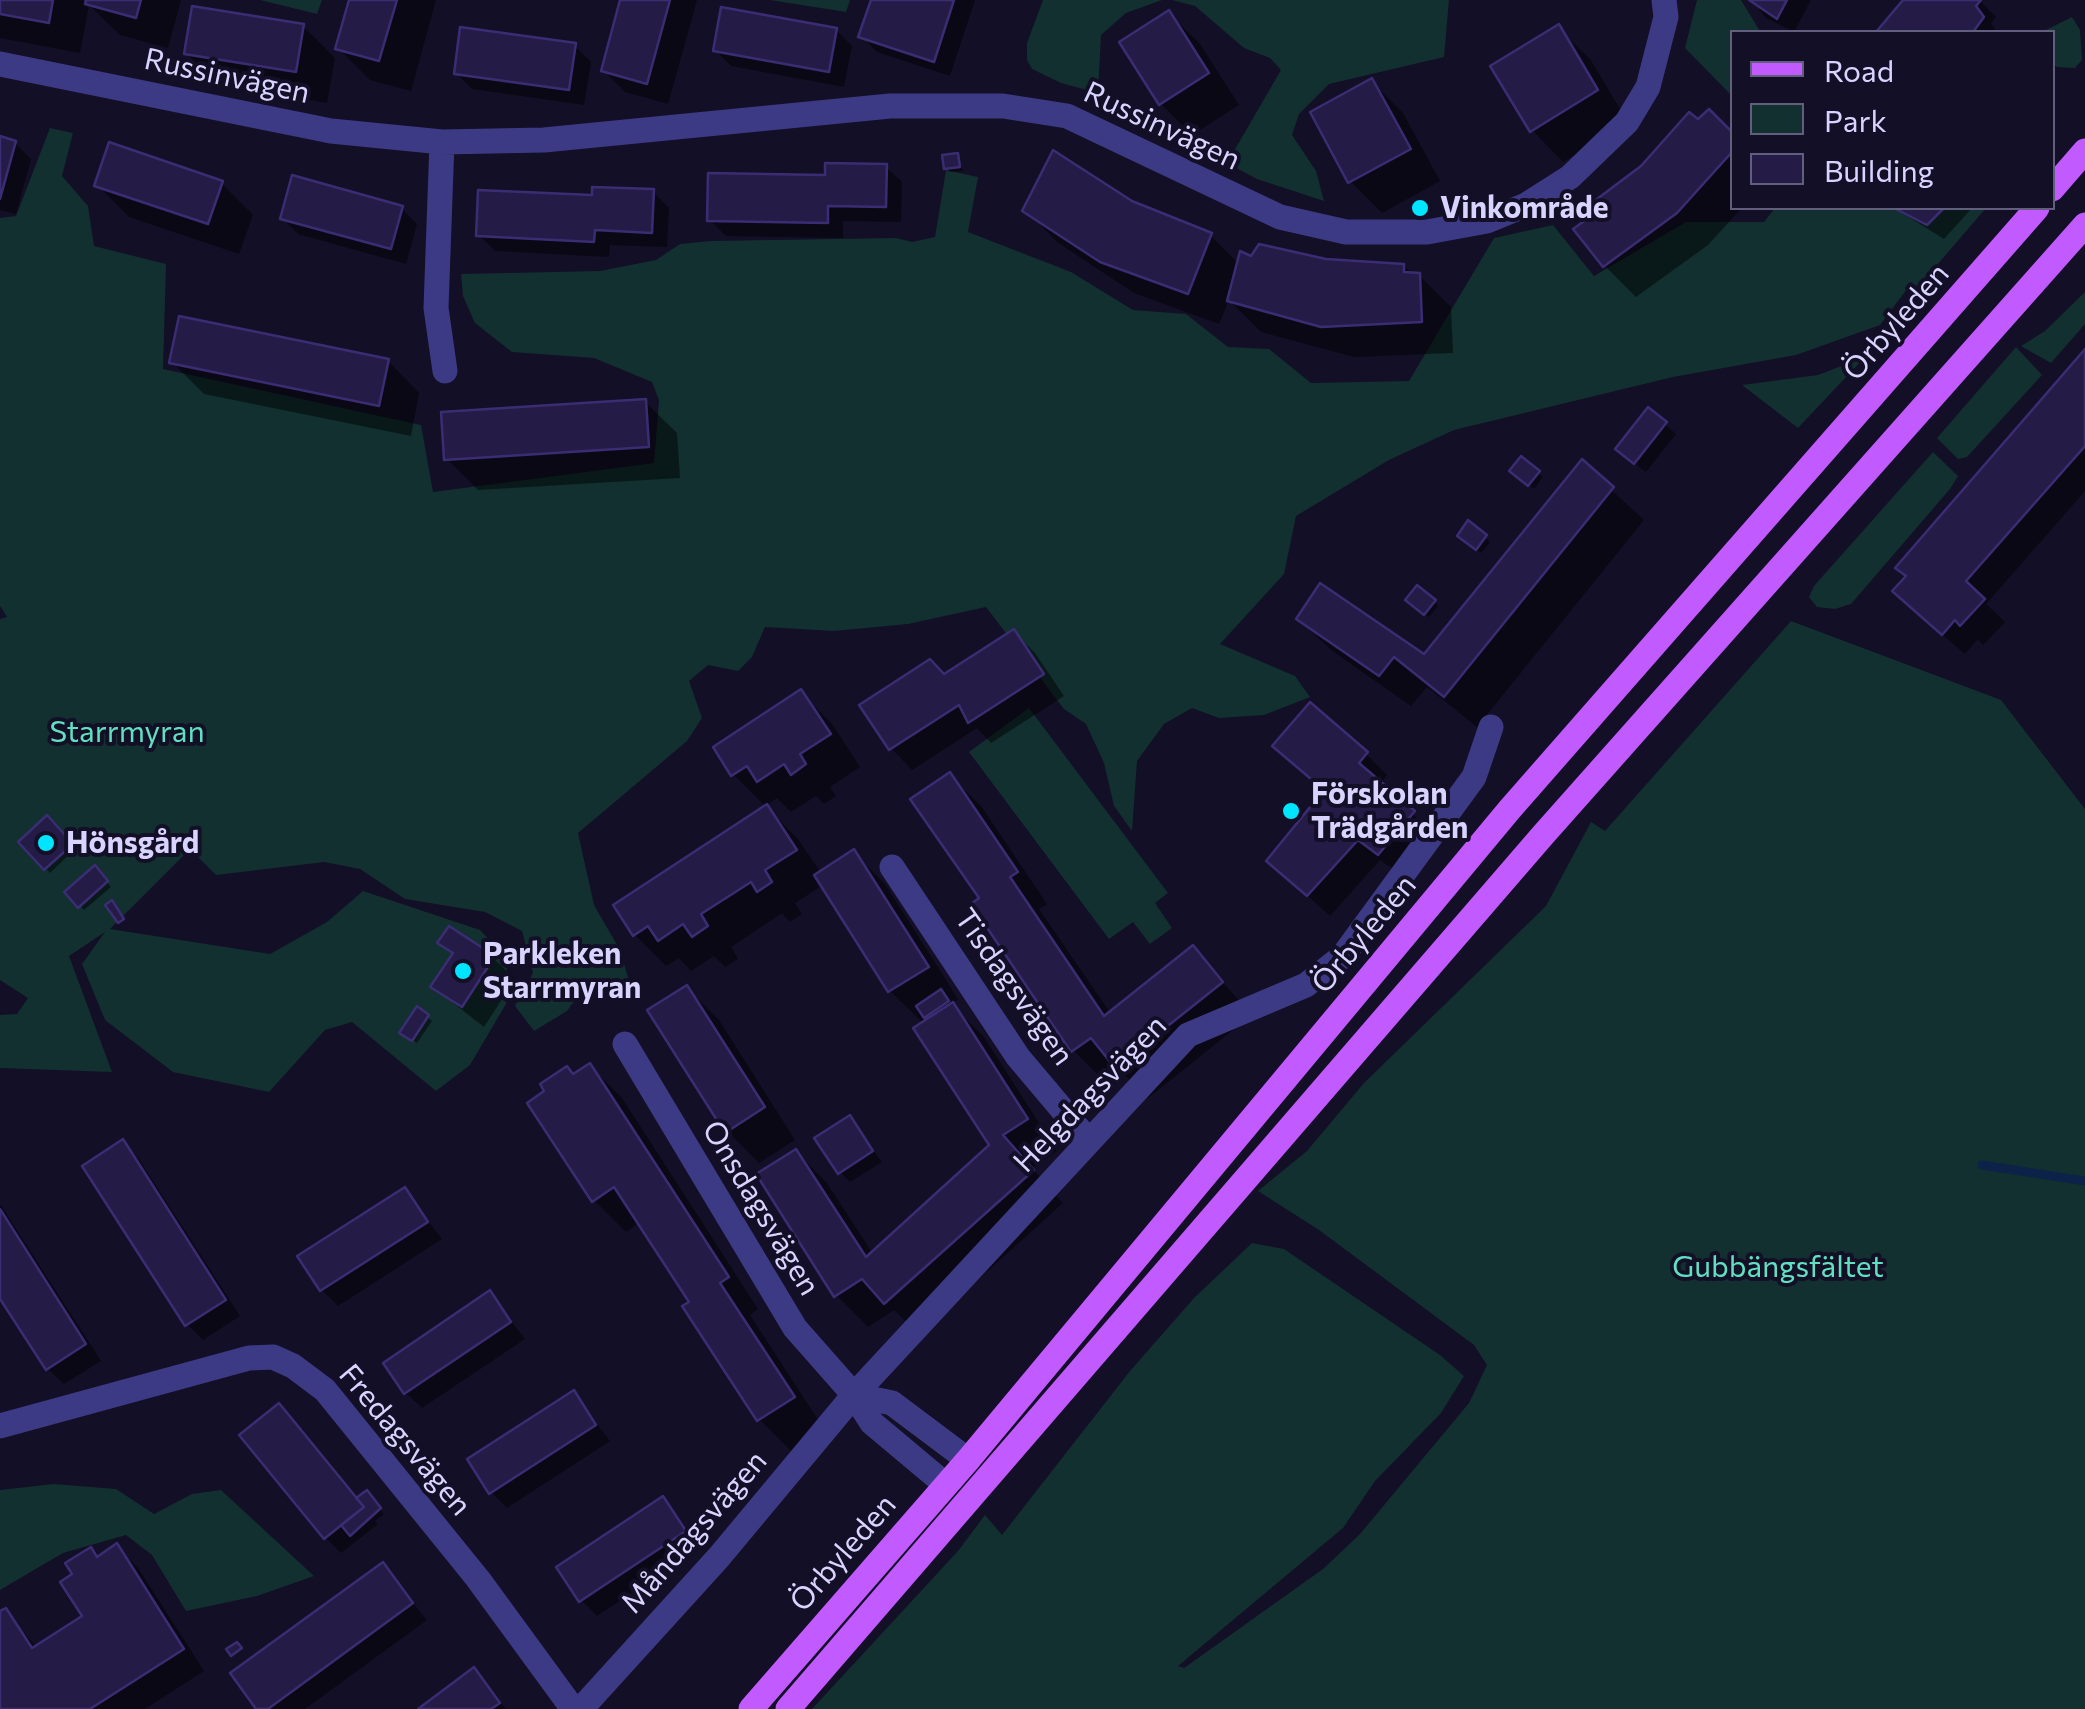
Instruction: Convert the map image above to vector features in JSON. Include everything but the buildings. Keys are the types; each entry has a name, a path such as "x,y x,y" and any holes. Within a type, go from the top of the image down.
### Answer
{"main road":[{"path":"2055,186 2085,151"},
{"name":"Örbyleden","path":"751,1709 968,1460 1510,809 2034,210"},
{"name":"Örbyleden","path":"788,1709 1518,865 2085,225"}],"street":[{"name":"Russinvägen","path":"0,64 330,130 442,142 544,140 890,106 1003,106 1067,116 1280,217 1346,232 1427,232 1487,220 1526,205 1570,176 1628,122 1648,87 1666,16 1664,0"},
{"path":"442,142 436,308 445,371"},
{"name":"Helgdagsvägen","path":"854,1395 1188,1035 1306,985 1343,956 1474,777 1491,727"},
{"name":"Tisdagsvägen","path":"892,867 1018,1057 1088,1140"},
{"name":"Onsdagsvägen","path":"625,1044 795,1328 854,1395 872,1423 946,1485"},
{"name":"Fredagsvägen","path":"0,1426 249,1358 272,1356 293,1366 320,1385 478,1578 577,1709"},
{"path":"854,1395 892,1403 968,1460"},
{"name":"Måndagsvägen","path":"577,1709 719,1556 854,1395"}],"green space":[{"path":"260,0 322,0 317,14"},
{"path":"770,0 850,0 846,12"},
{"path":"1043,0 1162,0 1126,13 1101,35 1098,93 1061,83 1032,69 1027,60 1027,43"},
{"path":"1172,0 1449,0 1444,57 1329,84 1299,114 1292,135 1316,171 1324,201 1257,179 1227,163 1281,70 1270,58 1244,48 1195,6"},
{"path":"1697,0 1741,0 1759,30 1730,30 1730,94 1685,48"},
{"path":"2072,17 2080,30 2082,60 2075,68 2055,66 2055,30 2046,30"},
{"name":"Starrmyran","path":"50,128 73,133 62,176 88,206 94,246 166,264 163,369 421,425 433,492 654,463 659,400 652,382 594,358 512,352 475,323 463,296 461,274 600,271 656,260 680,244 711,241 896,238 912,242 935,237 946,170 978,177 968,232 1071,272 1133,310 1186,314 1228,347 1269,349 1311,383 1409,381 1494,238 1553,225 1594,276 1686,222 1764,222 1773,210 1898,210 1927,225 1942,210 1984,210 1919,286 1910,285 1880,325 1796,355 1673,377 1454,430 1389,460 1296,516 1284,574 1220,644 1295,676 1310,697 1264,715 1219,718 1192,708 1164,724 1137,761 1132,831 1114,806 1104,763 1086,724 1064,709 986,607 908,624 834,631 765,627 752,657 738,671 708,665 689,681 702,718 687,741 578,833 594,905 620,950 633,995 605,986 581,992 567,1011 534,1031 515,1006 533,973 522,931 485,912 405,899 360,869 324,862 216,875 190,849 110,929 270,954 327,922 363,891 480,930 507,959 506,1004 470,1065 436,1091 352,1022 325,1030 269,1092 173,1072 105,1020 82,964 105,932 69,956 112,1072 0,1068 0,1015 17,1014 28,998 0,980 0,619 7,617 0,606 0,218 16,216"},
{"path":"2085,292 2085,324 2051,363 2021,346 2045,331"},
{"path":"2016,347 2042,375 1967,457 1958,459 1937,438"},
{"path":"1865,357 1798,428 1742,385 1818,375"},
{"path":"1933,452 1958,476 1950,489 1851,604 1835,609 1817,607 1809,597 1814,586"},
{"name":"Gubbängsfältet","path":"1791,621 2001,700 2085,809 2085,1709 812,1709 958,1551 985,1515 1002,1535 1130,1371 1195,1297 1252,1243 1284,1249 1440,1355 1464,1376 1441,1413 1375,1481 1343,1528 1178,1666 1184,1668 1323,1569 1360,1534 1469,1403 1487,1365 1474,1345 1319,1230 1258,1191 1307,1151 1364,1083 1546,906 1591,822 1605,831"},
{"path":"1029,708 1168,893 1155,903 1172,928 1150,944 1133,922 1109,939 969,752"},
{"path":"54,1484 116,1489 154,1514 192,1494 221,1490 314,1576 257,1596 186,1611 152,1555 126,1535 63,1553 0,1590 0,1490"}],"waterway":[{"path":"1982,1165 2085,1181"}],"place":[{"name":"Vinkområde","path":"1420,208"},
{"name":"Förskolan Trädgården","path":"1291,811"},
{"name":"Hönsgård","path":"46,843"},
{"name":"Parkleken Starrmyran","path":"463,971"}]}
